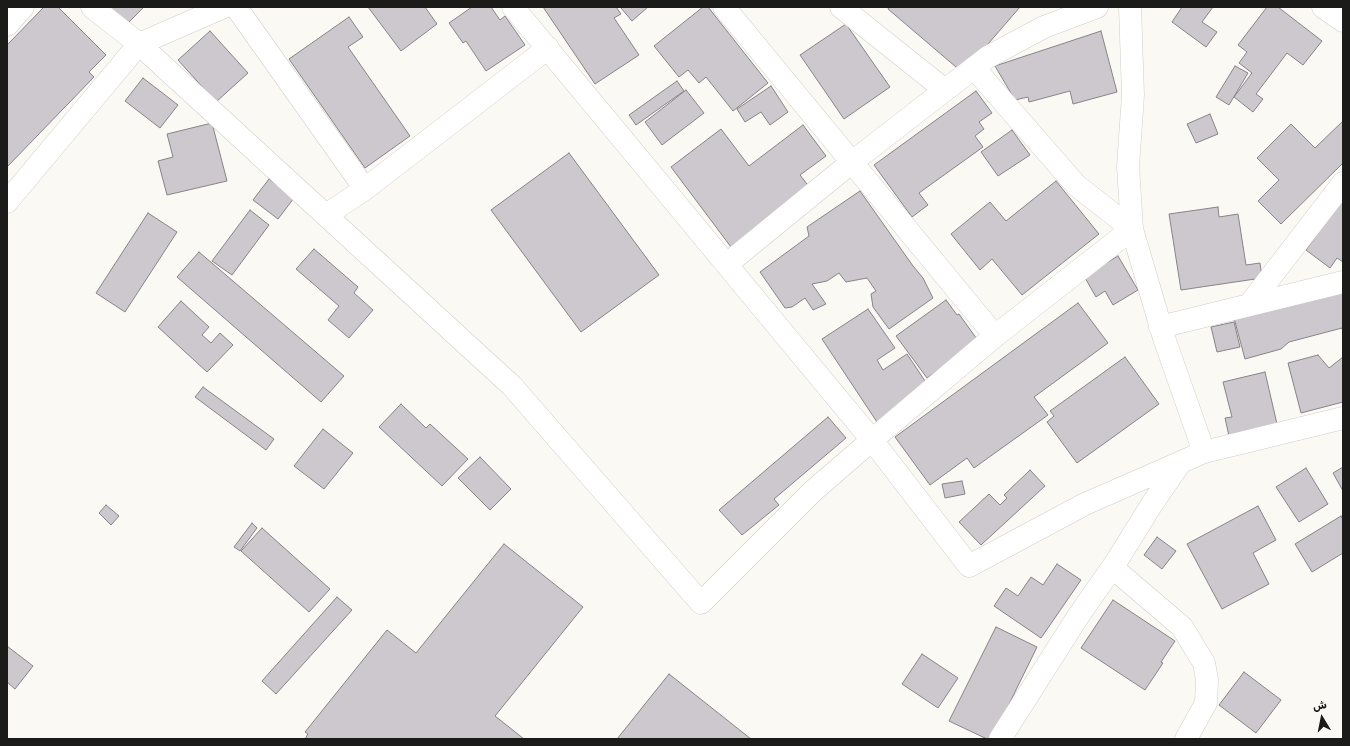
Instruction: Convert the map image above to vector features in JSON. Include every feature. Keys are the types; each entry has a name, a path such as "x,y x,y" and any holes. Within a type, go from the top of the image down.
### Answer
{"street":[{"path":"7,25 23,7"},
{"path":"92,7 139,44 512,386 701,603 813,491 995,336 1132,229"},
{"path":"236,7 365,189"},
{"path":"513,7 872,440 969,566 1086,504 1204,452 1343,418"},
{"path":"724,7 995,336"},
{"path":"841,7 945,90"},
{"path":"727,264 852,162 988,57 1044,27 1097,7"},
{"path":"1130,7 1134,95 1128,166 1132,229 1160,327 1204,452"},
{"path":"1324,7 1343,21"},
{"path":"7,202 139,44 210,10"},
{"path":"326,215 365,189 548,48"},
{"path":"974,68 1076,185 1132,229"},
{"path":"1249,305 1343,183"},
{"path":"1160,327 1343,282"},
{"path":"1000,739 1079,616 1113,568 1152,504 1180,463"},
{"path":"1113,568 1182,627 1204,663 1207,680 1206,703 1186,739"}],"building":[{"path":"44,7 58,7 106,55 89,72 94,77 7,167 7,45"},
{"path":"103,7 144,7 124,27"},
{"path":"368,7 425,7 437,24 401,51"},
{"path":"472,7 491,7 500,20 505,16 525,45 486,71 466,41 463,43 449,23"},
{"path":"543,7 616,7 621,14 614,18 639,55 595,84"},
{"path":"648,7 632,21 621,8"},
{"path":"703,7 708,7 768,83 733,111 706,77 699,83 688,70 679,77 654,46"},
{"path":"889,7 1020,7 963,73 888,9"},
{"path":"1182,7 1213,7 1202,22 1217,32 1206,47 1172,22"},
{"path":"1267,7 1278,7 1322,41 1303,65 1287,53 1256,94 1263,99 1253,112 1234,97 1252,73 1239,63 1247,52 1238,45"},
{"path":"349,17 363,37 348,47 410,136 365,168 289,59"},
{"path":"846,24 890,87 844,119 800,55"},
{"path":"210,31 248,73 216,102 178,60"},
{"path":"1101,31 1117,92 1073,104 1070,91 1029,102 1028,97 1015,100 995,66"},
{"path":"1235,66 1248,73 1229,105 1216,97"},
{"path":"143,78 178,105 160,128 125,101"},
{"path":"677,81 684,91 636,125 629,115"},
{"path":"771,86 788,112 770,125 761,112 745,122 737,109"},
{"path":"686,90 704,113 662,145 645,122"},
{"path":"976,91 992,113 979,122 984,129 975,136 983,147 919,193 928,205 912,217 874,165"},
{"path":"1210,114 1218,134 1196,143 1187,124"},
{"path":"1343,121 1343,163 1281,224 1258,201 1279,180 1257,158 1291,124 1315,148"},
{"path":"212,123 227,181 167,195 158,161 173,157 167,134"},
{"path":"803,125 826,156 800,175 810,188 731,247 671,167 721,129 749,166"},
{"path":"1012,130 1030,155 998,176 981,152"},
{"path":"569,153 659,275 581,332 491,210"},
{"path":"269,179 294,198 278,219 253,200"},
{"path":"1056,181 1099,234 1022,295 992,259 980,270 951,234 990,202 1006,221"},
{"path":"860,191 923,278 933,298 889,329 873,307 871,294 876,291 867,278 846,282 839,273 827,281 812,284 826,304 813,310 805,298 792,307 785,308 760,272 809,236 807,227"},
{"path":"1343,199 1343,262 1337,258 1330,268 1306,250"},
{"path":"1218,207 1219,217 1238,214 1246,265 1260,263 1262,278 1181,290 1169,214"},
{"path":"250,210 269,225 232,275 212,261"},
{"path":"148,213 177,232 125,312 96,293"},
{"path":"314,249 358,287 354,293 373,310 349,338 328,320 339,306 296,269"},
{"path":"199,252 344,376 321,402 177,277"},
{"path":"1118,256 1138,290 1113,305 1105,291 1096,297 1084,276"},
{"path":"1343,288 1343,333 1342,328 1289,342 1281,349 1245,359 1234,318"},
{"path":"946,300 957,315 959,314 979,342 927,378 896,336"},
{"path":"181,301 209,327 202,335 211,343 220,333 233,345 207,372 158,327"},
{"path":"1078,303 1108,343 1034,397 1048,415 974,468 967,458 930,485 895,437"},
{"path":"868,309 895,348 877,360 883,370 907,354 929,387 877,422 822,339"},
{"path":"1234,322 1240,347 1217,352 1211,327"},
{"path":"1318,355 1329,368 1343,357 1343,402 1301,413 1288,363"},
{"path":"1125,357 1159,404 1077,463 1047,422 1054,416 1050,411"},
{"path":"1265,372 1277,424 1229,436 1225,418 1232,417 1223,382"},
{"path":"203,387 274,439 266,450 195,397"},
{"path":"401,404 426,428 430,424 468,459 442,486 379,427"},
{"path":"828,417 846,438 774,499 779,505 742,535 719,510"},
{"path":"323,429 353,453 324,489 294,466"},
{"path":"480,457 511,489 490,510 458,478"},
{"path":"1343,467 1343,491 1333,473"},
{"path":"1306,468 1328,504 1299,522 1276,487"},
{"path":"1030,470 1045,486 981,545 959,522 989,494 1000,505 1007,498 1004,495"},
{"path":"962,481 965,494 945,498 942,484"},
{"path":"106,505 119,516 111,525 99,513"},
{"path":"1258,506 1276,540 1253,553 1269,584 1222,609 1187,544"},
{"path":"1341,516 1343,520 1343,553 1312,572 1295,544"},
{"path":"252,523 257,528 240,551 234,547"},
{"path":"262,528 330,589 309,612 241,551"},
{"path":"1157,537 1176,551 1162,569 1144,555"},
{"path":"504,544 583,607 495,716 524,739 305,739 308,734 305,732 387,630 416,653"},
{"path":"1057,564 1081,580 1041,638 994,606 1006,588 1018,596 1031,577 1043,585"},
{"path":"337,597 352,610 276,694 262,681"},
{"path":"1113,600 1175,641 1161,662 1163,663 1145,690 1081,648"},
{"path":"996,627 1037,647 992,739 987,739 949,721"},
{"path":"7,646 33,666 15,689 7,682"},
{"path":"922,654 958,678 938,708 902,684"},
{"path":"1244,672 1281,700 1256,733 1219,705"},
{"path":"669,674 751,739 617,739"}]}
